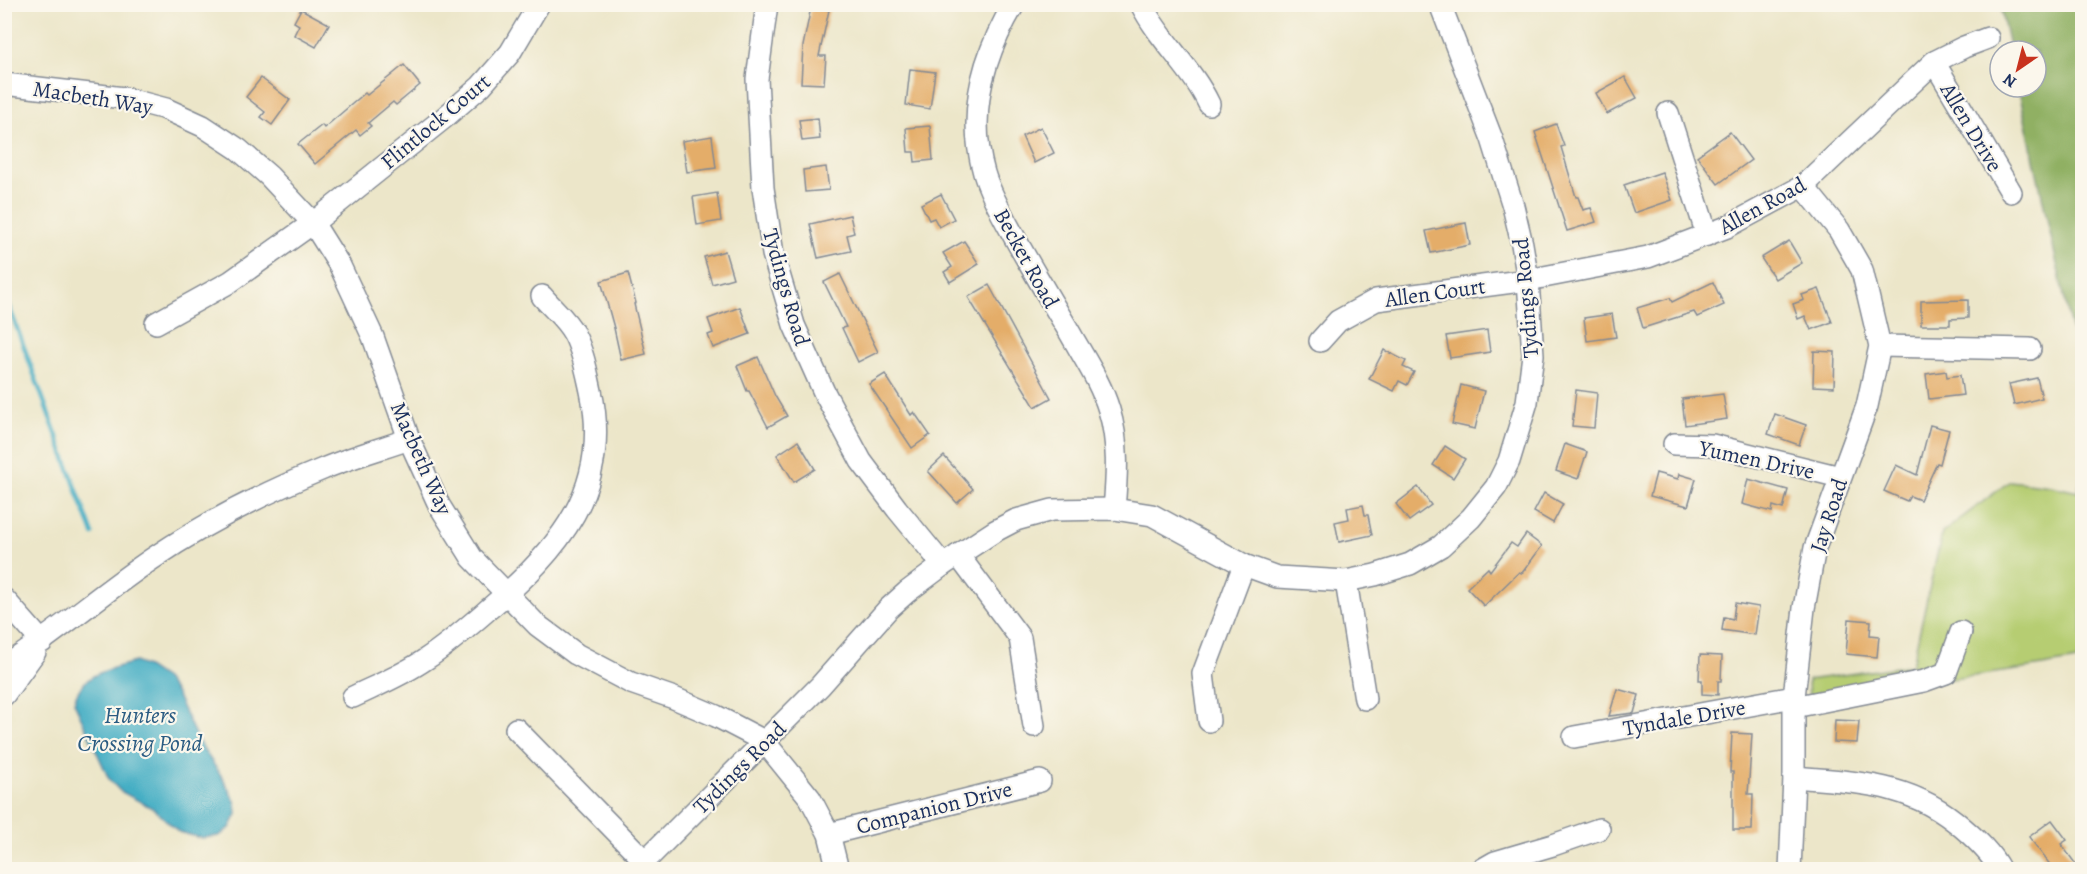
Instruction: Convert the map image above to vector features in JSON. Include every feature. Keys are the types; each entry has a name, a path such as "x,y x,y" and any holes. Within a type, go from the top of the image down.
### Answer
{"street":[{"name":"Flintlock Court","path":"156,323 230,282 313,223 444,118 481,86 510,53 539,4"},
{"name":"Tydings Road","path":"767,4 757,79 763,188 773,254 794,325 824,392 861,461 950,560"},
{"name":"Becket Road","path":"1014,4 997,33 979,89 976,122 984,174 998,208 1092,372 1109,410 1115,442 1117,477 1114,509"},
{"path":"1141,4 1202,89 1209,104"},
{"name":"Tydings Road","path":"642,865 820,686 888,609 907,591 995,531 1028,515 1052,510 1114,509 1152,515 1244,566 1278,577 1346,581 1410,564 1441,546 1471,518 1496,486 1509,461 1527,402 1533,355 1528,280 1522,244 1492,139 1440,4"},
{"name":"Allen Road","path":"1528,280 1648,256 1727,227 1803,186 1934,62 1988,38"},
{"name":"Allen Drive","path":"1934,62 2011,192"},
{"name":"Macbeth Way","path":"4,84 124,98 166,109 203,126 238,148 269,177 313,223 340,266 373,337 409,439 440,505 472,558 537,626 576,654 631,683 706,712 764,741 810,798 828,834 838,870"},
{"path":"1668,113 1707,235"},
{"name":"Jay Road","path":"1790,870 1794,702 1804,608 1815,548 1867,406 1880,346 1862,270 1839,230 1803,186"},
{"name":"Allen Court","path":"1320,341 1338,321 1376,300 1528,280"},
{"path":"353,697 393,679 425,660 457,637 506,595 537,566 561,538 584,497 592,468 596,439 594,405 574,334 542,297"},
{"path":"1880,346 2030,349"},
{"path":"4,667 42,642 108,590 209,524 323,469 409,439"},
{"name":"Yumen Drive","path":"1674,444 1712,445 1840,477"},
{"path":"950,560 1020,638 1034,726"},
{"path":"1209,722 1203,674 1244,566"},
{"path":"1346,581 1365,699"},
{"path":"4,599 42,642"},
{"name":"Tyndale Drive","path":"1574,738 1924,681 1946,674 1961,632"},
{"path":"4,695 42,642"},
{"path":"516,729 642,865"},
{"path":"1794,777 1870,784 1901,792 1934,805 1977,840 2000,870"},
{"name":"Companion Drive","path":"828,834 1040,781"},
{"path":"1481,870 1495,862 1599,829"}],"green space":[{"path":"2000,5 2082,5 2082,378 2021,99 2048,99 2048,39 2007,39"},
{"path":"2082,472 2082,659 1809,699 1808,680 1912,665 1942,533 2010,481 2078,492"}],"water":[{"name":"Hunters Crossing Pond","path":"135,662 165,679 176,694 198,741 236,803 237,814 230,828 219,836 201,838 179,832 154,809 120,791 109,779 74,702 83,684 90,678 106,670"}],"building":[{"path":"811,7 829,10 819,56 826,56 824,84 801,83 803,46"},
{"path":"301,9 329,24 316,47 294,35 299,25 294,22"},
{"path":"404,65 420,85 396,105 393,102 368,123 371,126 360,135 356,130 315,164 298,144 322,125 324,128 365,93 367,95"},
{"path":"910,69 935,72 930,109 906,105"},
{"path":"1625,77 1637,98 1607,114 1596,93"},
{"path":"261,78 290,100 272,125 261,117 265,112 246,97"},
{"path":"818,118 820,139 802,141 799,120"},
{"path":"1556,124 1564,146 1561,147 1576,197 1583,210 1591,208 1596,222 1567,231 1535,132"},
{"path":"930,126 933,160 915,162 914,152 908,152 906,128"},
{"path":"1041,127 1054,153 1034,163 1022,136"},
{"path":"1730,132 1751,160 1718,184 1697,156"},
{"path":"712,136 716,168 687,172 682,141"},
{"path":"826,167 829,190 805,192 803,170"},
{"path":"1662,172 1672,200 1634,213 1624,185"},
{"path":"717,193 721,221 697,225 693,197"},
{"path":"941,194 954,219 939,227 934,218 929,220 921,204"},
{"path":"850,215 854,233 847,235 851,251 818,258 810,224"},
{"path":"1466,223 1470,245 1431,253 1426,231"},
{"path":"964,241 979,264 950,282 944,272 952,267 943,253"},
{"path":"1789,241 1802,263 1775,279 1761,258"},
{"path":"725,251 733,278 712,284 704,257"},
{"path":"628,273 646,354 621,360 601,281"},
{"path":"840,274 878,352 858,362 842,328 846,327 824,282"},
{"path":"1713,282 1724,305 1697,317 1694,312 1643,328 1637,308 1670,298 1672,302"},
{"path":"989,285 1051,398 1035,407 968,297"},
{"path":"1819,289 1832,322 1811,330 1805,316 1798,319 1793,304 1804,300 1802,295"},
{"path":"1968,300 1968,318 1950,319 1950,325 1921,325 1921,301"},
{"path":"740,307 750,334 713,348 708,335 713,333 708,319"},
{"path":"1612,314 1616,337 1587,341 1584,318"},
{"path":"1487,330 1490,352 1450,358 1446,336"},
{"path":"1384,350 1406,361 1403,367 1414,372 1407,385 1399,381 1394,391 1369,379"},
{"path":"1814,351 1835,352 1834,387 1813,386"},
{"path":"758,357 775,396 787,416 768,427 747,391 737,366"},
{"path":"1946,371 1947,377 1960,375 1963,395 1929,399 1926,374"},
{"path":"885,374 911,415 914,412 930,435 912,448 869,384"},
{"path":"2037,378 2042,398 2014,405 2009,384"},
{"path":"1461,385 1484,391 1475,429 1452,424"},
{"path":"1576,390 1597,393 1594,428 1572,426"},
{"path":"1723,394 1727,419 1685,425 1682,399"},
{"path":"1775,414 1806,425 1799,445 1768,434"},
{"path":"1930,425 1949,430 1940,464 1937,463 1920,500 1910,496 1907,501 1884,491 1896,465 1917,475"},
{"path":"798,441 815,469 794,482 777,455"},
{"path":"1565,444 1587,452 1578,479 1556,471"},
{"path":"1445,446 1465,459 1453,478 1433,465"},
{"path":"944,456 973,489 957,503 928,471"},
{"path":"1656,473 1678,479 1679,474 1696,479 1688,506 1650,496"},
{"path":"1748,479 1788,490 1783,509 1773,506 1772,512 1742,504"},
{"path":"1418,487 1431,505 1409,521 1396,504"},
{"path":"1544,493 1563,504 1553,523 1534,512"},
{"path":"1363,505 1365,515 1368,515 1372,535 1339,542 1335,522 1349,519 1347,508"},
{"path":"1526,534 1542,546 1522,573 1519,572 1484,606 1467,588 1488,568 1490,571 1511,543 1517,547"},
{"path":"1735,603 1759,607 1755,635 1722,630 1724,617 1733,619"},
{"path":"1849,619 1871,621 1870,635 1879,636 1877,657 1846,654"},
{"path":"1700,655 1722,656 1718,695 1702,694 1702,680 1699,680"},
{"path":"1617,689 1639,695 1634,713 1609,716"},
{"path":"1835,720 1859,721 1857,743 1834,742"},
{"path":"1732,733 1752,734 1748,794 1753,794 1752,830 1733,830 1733,772 1730,772"},
{"path":"2052,820 2067,840 2061,844 2080,870 2054,870 2029,837"}],"waterway":[{"path":"4,293 93,534"}]}
